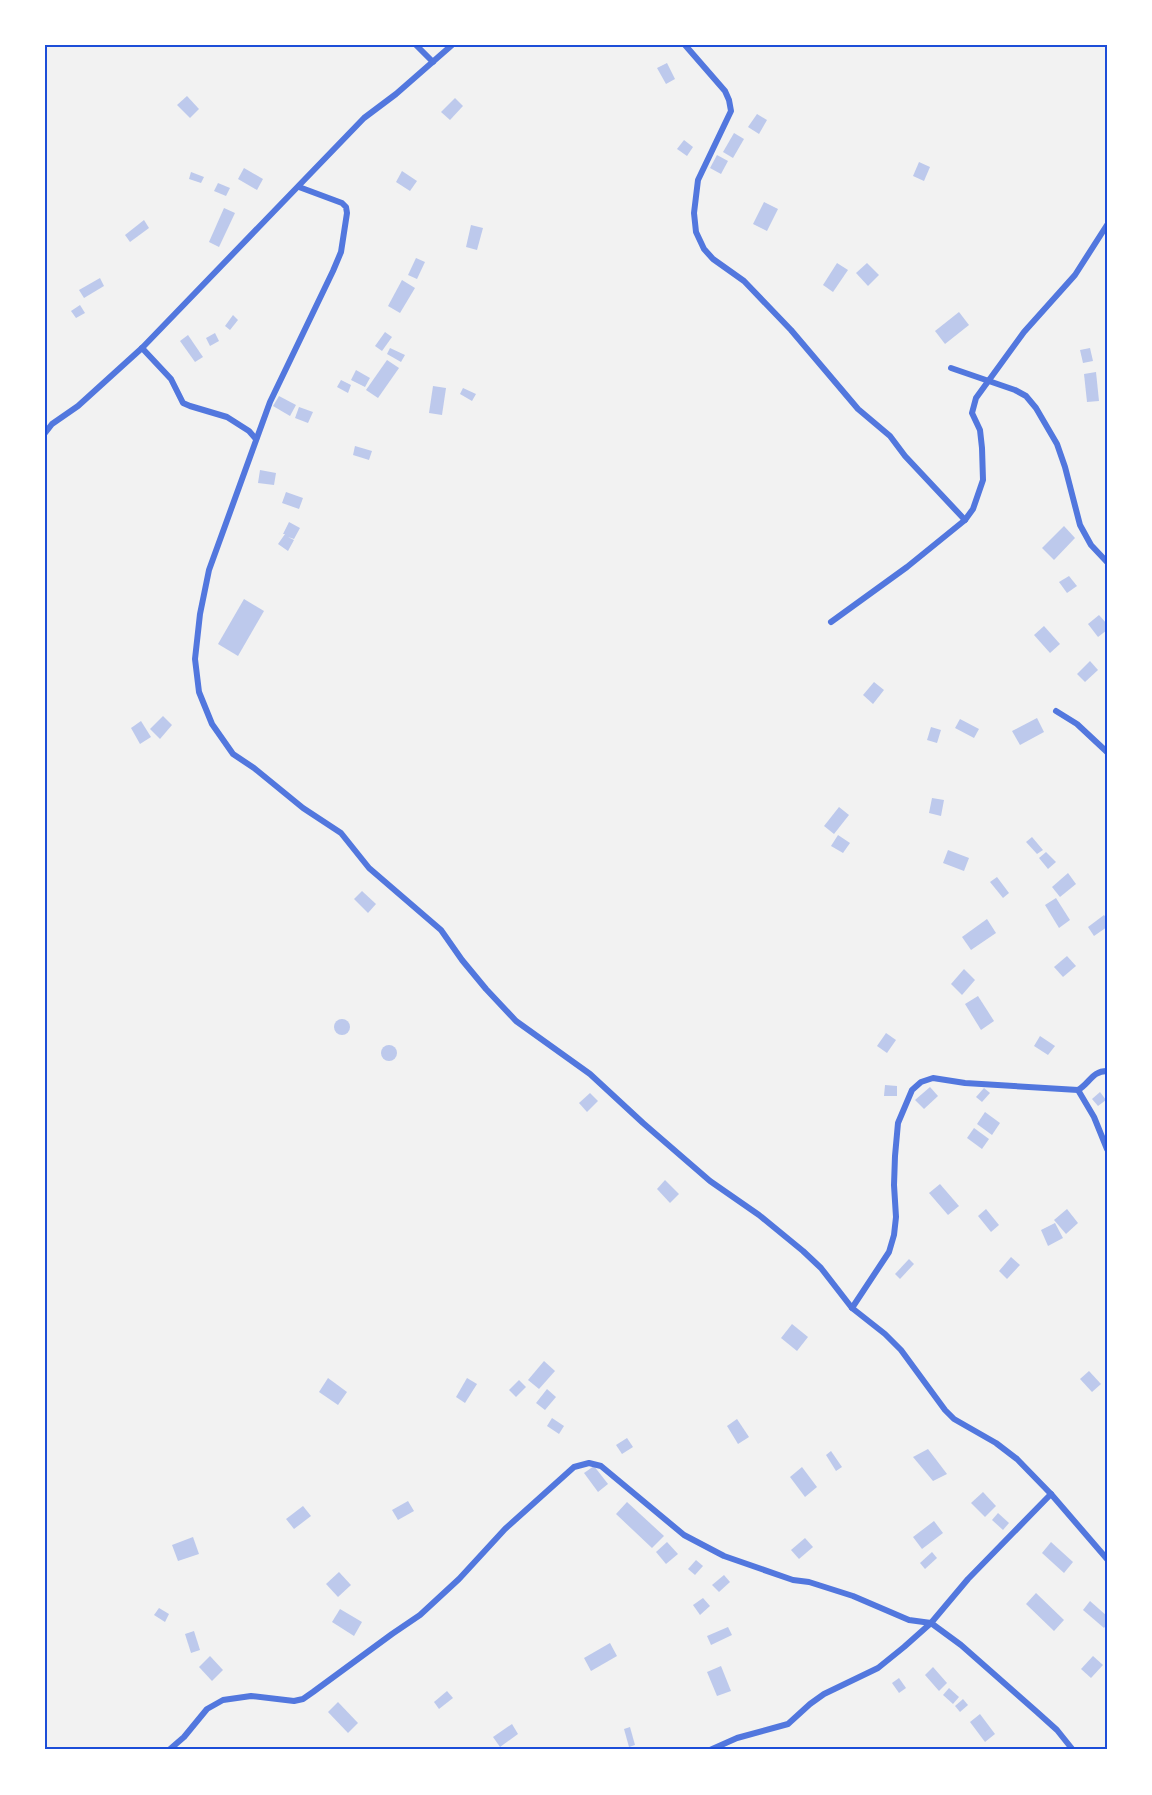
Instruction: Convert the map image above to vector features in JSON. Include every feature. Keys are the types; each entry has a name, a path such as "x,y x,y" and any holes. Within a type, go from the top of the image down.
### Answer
{"street":[{"path":"417,45 433,62"},
{"path":"45,433 52,424 78,406 142,348 364,118 396,94 452,45"},
{"path":"685,45 725,91 731,111 698,180 694,213 696,232 704,249 713,259 744,281 783,322 858,409 890,436 905,456 965,520"},
{"path":"299,187 342,202 346,207 341,252 270,402 209,570 200,614 195,658 199,692 212,724 233,754 303,808 341,833 369,868 441,930 474,974 516,1021 590,1074 643,1124 710,1181 759,1215 803,1251 821,1268 852,1308 901,1350 945,1410 954,1419 996,1443 1017,1459 1051,1494 1107,1559"},
{"path":"831,622 907,567 965,520 973,508 983,480 980,430 972,413 976,398 1024,332 1075,275 1107,225"},
{"path":"142,348 171,379 183,403 227,417 249,431 256,439"},
{"path":"951,368 1015,390 1026,396 1036,408 1057,444 1080,525 1091,544 1107,562"},
{"path":"1056,711 1077,724 1107,752"},
{"path":"852,1308 889,1252 894,1235 895,1156 898,1123 912,1090 921,1082 933,1078 965,1083 1078,1090 1086,1085 1094,1075 1107,1071"},
{"path":"1078,1090 1094,1118 1107,1149"},
{"path":"169,1750 184,1737 207,1709 224,1700 251,1695 294,1701 303,1699 420,1615 459,1579 505,1528 528,1507 574,1467 589,1463 601,1466 684,1535 724,1556 785,1577 853,1596 909,1620 931,1623 961,1645 1037,1712 1057,1730 1073,1750"},
{"path":"710,1750 737,1738 788,1724 824,1694 878,1668 931,1623 968,1579 1051,1494"}],"building":[{"path":"667,63 675,79 666,84 657,68"},
{"path":"187,96 199,109 190,118 177,105"},
{"path":"455,98 463,106 450,120 441,112"},
{"path":"757,114 767,120 759,134 748,127"},
{"path":"734,133 744,139 733,158 723,152"},
{"path":"684,140 693,147 687,156 677,149"},
{"path":"717,155 728,161 721,174 710,168"},
{"path":"919,162 930,167 924,181 913,176"},
{"path":"244,168 263,179 257,190 238,179"},
{"path":"402,171 417,181 410,191 396,182"},
{"path":"191,172 204,177 201,183 189,179"},
{"path":"218,183 230,188 226,196 214,191"},
{"path":"764,202 778,209 767,231 753,224"},
{"path":"224,208 235,213 219,247 209,242"},
{"path":"144,220 149,228 130,242 125,235"},
{"path":"471,225 483,228 477,250 466,247"},
{"path":"416,258 425,262 417,279 408,275"},
{"path":"837,263 848,270 833,292 823,285"},
{"path":"867,263 879,275 868,286 856,273"},
{"path":"100,278 104,286 84,298 79,290"},
{"path":"402,280 415,288 400,313 388,306"},
{"path":"80,305 85,313 76,318 71,311"},
{"path":"959,312 969,325 945,344 935,331"},
{"path":"233,315 238,320 230,330 225,326"},
{"path":"385,332 392,337 382,351 375,346"},
{"path":"215,333 219,341 210,346 206,338"},
{"path":"188,335 203,357 195,362 180,341"},
{"path":"390,348 405,355 401,362 387,354"},
{"path":"1090,348 1093,361 1083,363 1080,350"},
{"path":"387,360 399,368 378,398 366,390"},
{"path":"356,370 370,378 365,387 351,380"},
{"path":"1096,372 1099,401 1087,402 1084,374"},
{"path":"341,380 351,385 348,393 337,387"},
{"path":"433,386 446,388 442,415 429,413"},
{"path":"463,388 476,394 472,401 460,394"},
{"path":"279,396 296,405 290,416 273,406"},
{"path":"299,407 313,412 308,423 295,418"},
{"path":"355,446 372,451 369,460 353,455"},
{"path":"260,470 276,473 274,485 258,483"},
{"path":"286,492 303,498 299,509 282,503"},
{"path":"289,522 300,528 294,539 288,537 294,540 288,551 278,544"},
{"path":"1064,526 1075,538 1054,560 1042,548"},
{"path":"1069,576 1077,586 1067,593 1059,582"},
{"path":"244,599 264,611 238,656 218,644"},
{"path":"1099,615 1107,624 1107,630 1098,637 1088,624"},
{"path":"1044,626 1060,644 1050,653 1034,635"},
{"path":"1090,661 1098,670 1085,682 1077,674"},
{"path":"874,682 884,690 873,704 863,695"},
{"path":"163,716 172,725 160,739 150,729"},
{"path":"1037,718 1044,732 1020,745 1012,731"},
{"path":"960,719 979,729 974,738 955,728"},
{"path":"141,721 151,737 140,744 131,728"},
{"path":"931,727 941,730 937,743 927,740"},
{"path":"932,798 944,800 941,816 929,813"},
{"path":"839,807 849,815 834,834 824,826"},
{"path":"838,835 850,843 843,853 831,846"},
{"path":"1032,837 1043,850 1037,854 1026,842"},
{"path":"948,850 969,858 964,871 943,863"},
{"path":"1046,852 1056,862 1048,869 1039,858"},
{"path":"1068,873 1076,884 1060,897 1052,887"},
{"path":"997,877 1009,893 1003,898 990,882"},
{"path":"362,891 376,904 368,913 354,899"},
{"path":"1056,898 1070,920 1059,928 1045,905"},
{"path":"1104,915 1107,919 1107,927 1094,936 1088,927"},
{"path":"987,919 996,933 971,950 962,937"},
{"path":"1067,956 1076,966 1063,977 1054,967"},
{"path":"964,969 975,980 962,995 951,984"},
{"path":"978,996 994,1021 981,1030 965,1004"},
{"path":"342,1019 350,1027 342,1035 334,1027"},
{"path":"886,1033 896,1040 887,1053 877,1046"},
{"path":"1040,1036 1055,1046 1048,1055 1034,1046"},
{"path":"389,1045 397,1053 389,1061 381,1053"},
{"path":"885,1085 897,1086 897,1096 884,1096"},
{"path":"930,1087 938,1096 924,1109 915,1100"},
{"path":"984,1088 990,1093 982,1102 976,1097"},
{"path":"1100,1092 1106,1100 1098,1106 1092,1099"},
{"path":"590,1093 598,1101 587,1112 579,1103"},
{"path":"985,1112 1000,1123 992,1135 977,1124"},
{"path":"974,1128 989,1139 982,1149 967,1138"},
{"path":"665,1180 679,1194 670,1203 657,1189"},
{"path":"940,1184 959,1206 948,1215 929,1193"},
{"path":"986,1209 999,1225 991,1232 978,1216"},
{"path":"1067,1209 1078,1223 1066,1234 1054,1220"},
{"path":"1055,1223 1063,1238 1048,1246 1041,1230"},
{"path":"1011,1257 1020,1265 1007,1279 999,1271"},
{"path":"909,1259 914,1264 900,1279 895,1274"},
{"path":"792,1324 808,1337 797,1351 781,1338"},
{"path":"544,1361 555,1371 539,1389 528,1380"},
{"path":"1089,1371 1101,1384 1092,1392 1080,1379"},
{"path":"328,1378 347,1392 338,1405 319,1392"},
{"path":"467,1378 477,1384 465,1403 456,1397"},
{"path":"519,1380 526,1387 516,1397 509,1390"},
{"path":"547,1389 556,1397 545,1410 536,1403"},
{"path":"552,1418 564,1426 559,1434 547,1426"},
{"path":"737,1419 749,1437 738,1444 727,1426"},
{"path":"627,1438 633,1447 622,1454 616,1445"},
{"path":"928,1449 947,1474 933,1481 913,1457"},
{"path":"831,1451 842,1467 836,1471 826,1455"},
{"path":"594,1466 608,1484 598,1492 584,1473"},
{"path":"802,1467 817,1487 805,1497 790,1477"},
{"path":"983,1492 996,1506 985,1517 971,1503"},
{"path":"408,1501 414,1511 398,1520 392,1510"},
{"path":"627,1502 664,1536 652,1548 616,1514"},
{"path":"303,1506 311,1516 294,1529 286,1519"},
{"path":"998,1513 1009,1523 1003,1530 992,1520"},
{"path":"934,1521 943,1533 922,1549 913,1537"},
{"path":"193,1537 199,1554 178,1561 172,1545"},
{"path":"805,1538 813,1547 799,1559 791,1550"},
{"path":"667,1542 678,1554 666,1564 656,1552"},
{"path":"1051,1542 1073,1562 1064,1573 1042,1553"},
{"path":"932,1552 937,1558 925,1569 920,1563"},
{"path":"696,1560 703,1566 695,1575 688,1569"},
{"path":"339,1572 351,1585 338,1597 326,1584"},
{"path":"724,1575 730,1582 719,1592 712,1585"},
{"path":"1036,1593 1064,1620 1054,1631 1026,1604"},
{"path":"703,1598 710,1606 700,1615 693,1605"},
{"path":"1090,1601 1107,1616 1107,1624 1104,1628 1083,1610"},
{"path":"159,1608 169,1614 165,1622 154,1615"},
{"path":"340,1609 362,1622 354,1636 332,1622"},
{"path":"728,1627 732,1635 711,1645 707,1636"},
{"path":"194,1631 200,1650 191,1653 185,1634"},
{"path":"610,1643 617,1656 591,1671 584,1658"},
{"path":"210,1656 223,1670 212,1681 199,1667"},
{"path":"1093,1656 1103,1665 1091,1678 1081,1669"},
{"path":"721,1666 731,1691 717,1696 707,1672"},
{"path":"933,1667 947,1683 939,1691 925,1675"},
{"path":"899,1678 906,1688 899,1693 892,1683"},
{"path":"949,1688 959,1697 953,1704 943,1695"},
{"path":"447,1691 453,1698 439,1709 434,1702"},
{"path":"963,1699 968,1705 960,1712 955,1706"},
{"path":"338,1702 358,1723 348,1733 328,1712"},
{"path":"980,1714 995,1734 985,1742 970,1722"},
{"path":"512,1724 518,1734 500,1747 493,1737"},
{"path":"630,1727 635,1745 629,1747 624,1729"}]}
